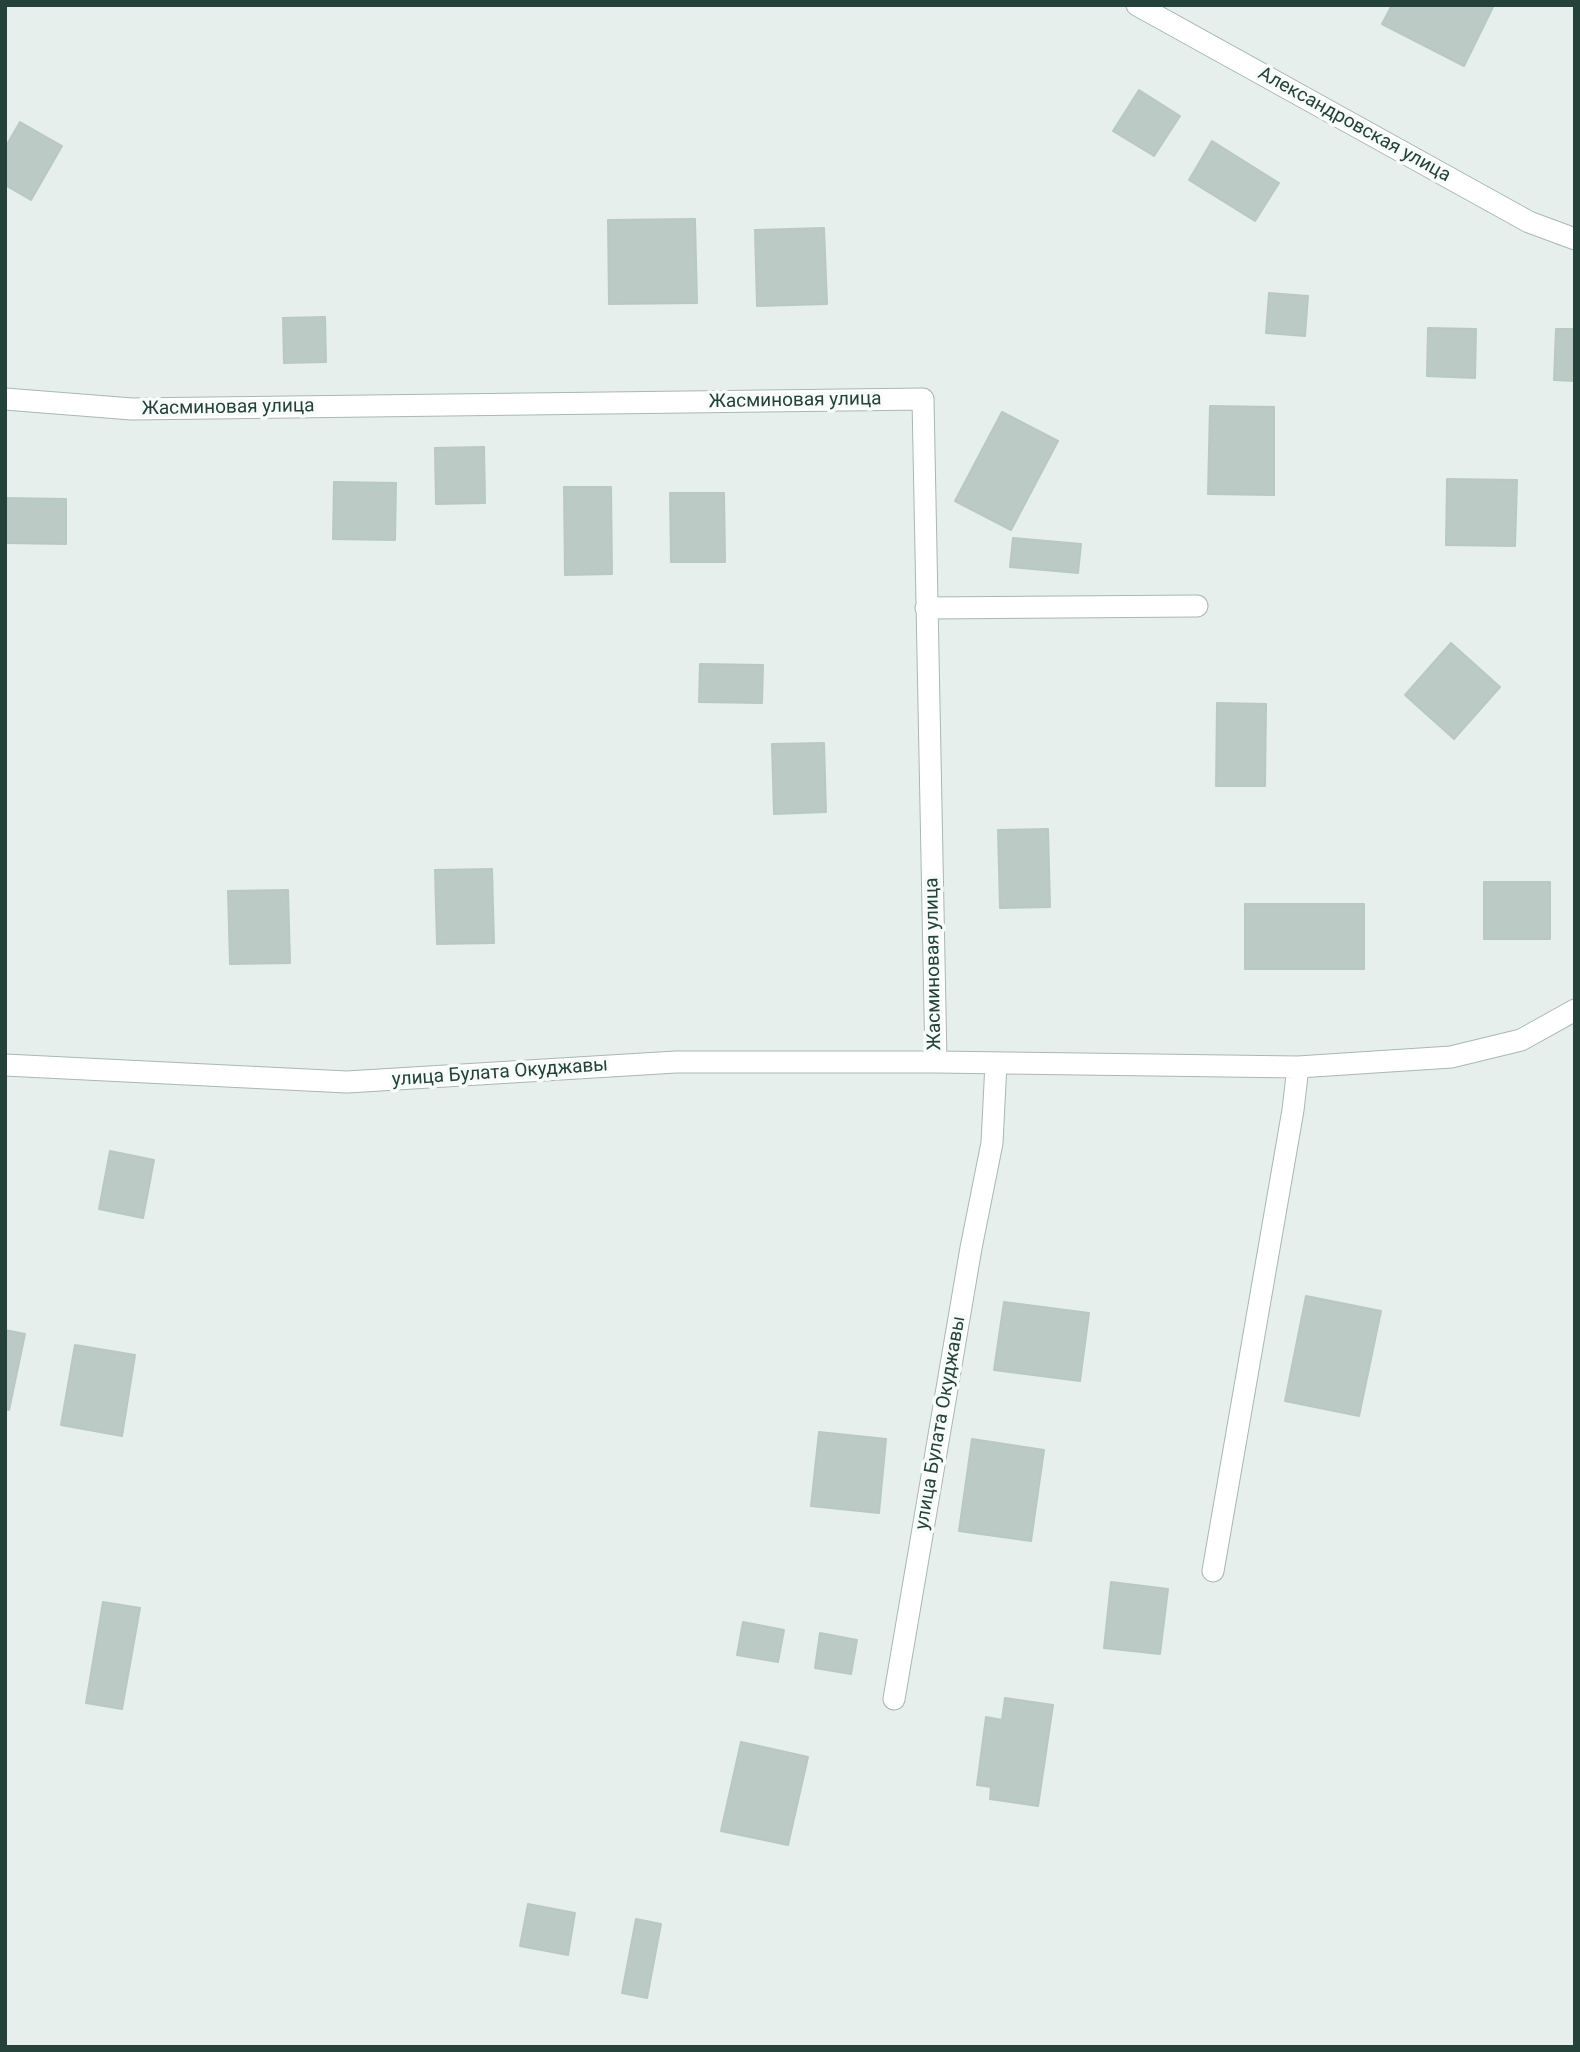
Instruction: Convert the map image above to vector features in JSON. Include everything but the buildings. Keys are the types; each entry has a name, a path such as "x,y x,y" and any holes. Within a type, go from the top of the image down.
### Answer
{"street":[{"name":"Александровская улица","path":"1137,5 1529,222 1575,239"},
{"name":"Жасминовая улица","path":"5,399 132,409 923,399 936,1062"},
{"path":"926,608 1197,606"},
{"name":"улица Булата Окуджавы","path":"5,1065 347,1082 676,1062 1298,1067 1451,1057 1521,1040 1575,1010"},
{"name":"улица Булата Окуджавы","path":"894,1699 971,1248 992,1143 996,1063"},
{"path":"1213,1570 1293,1110 1298,1067"}]}
